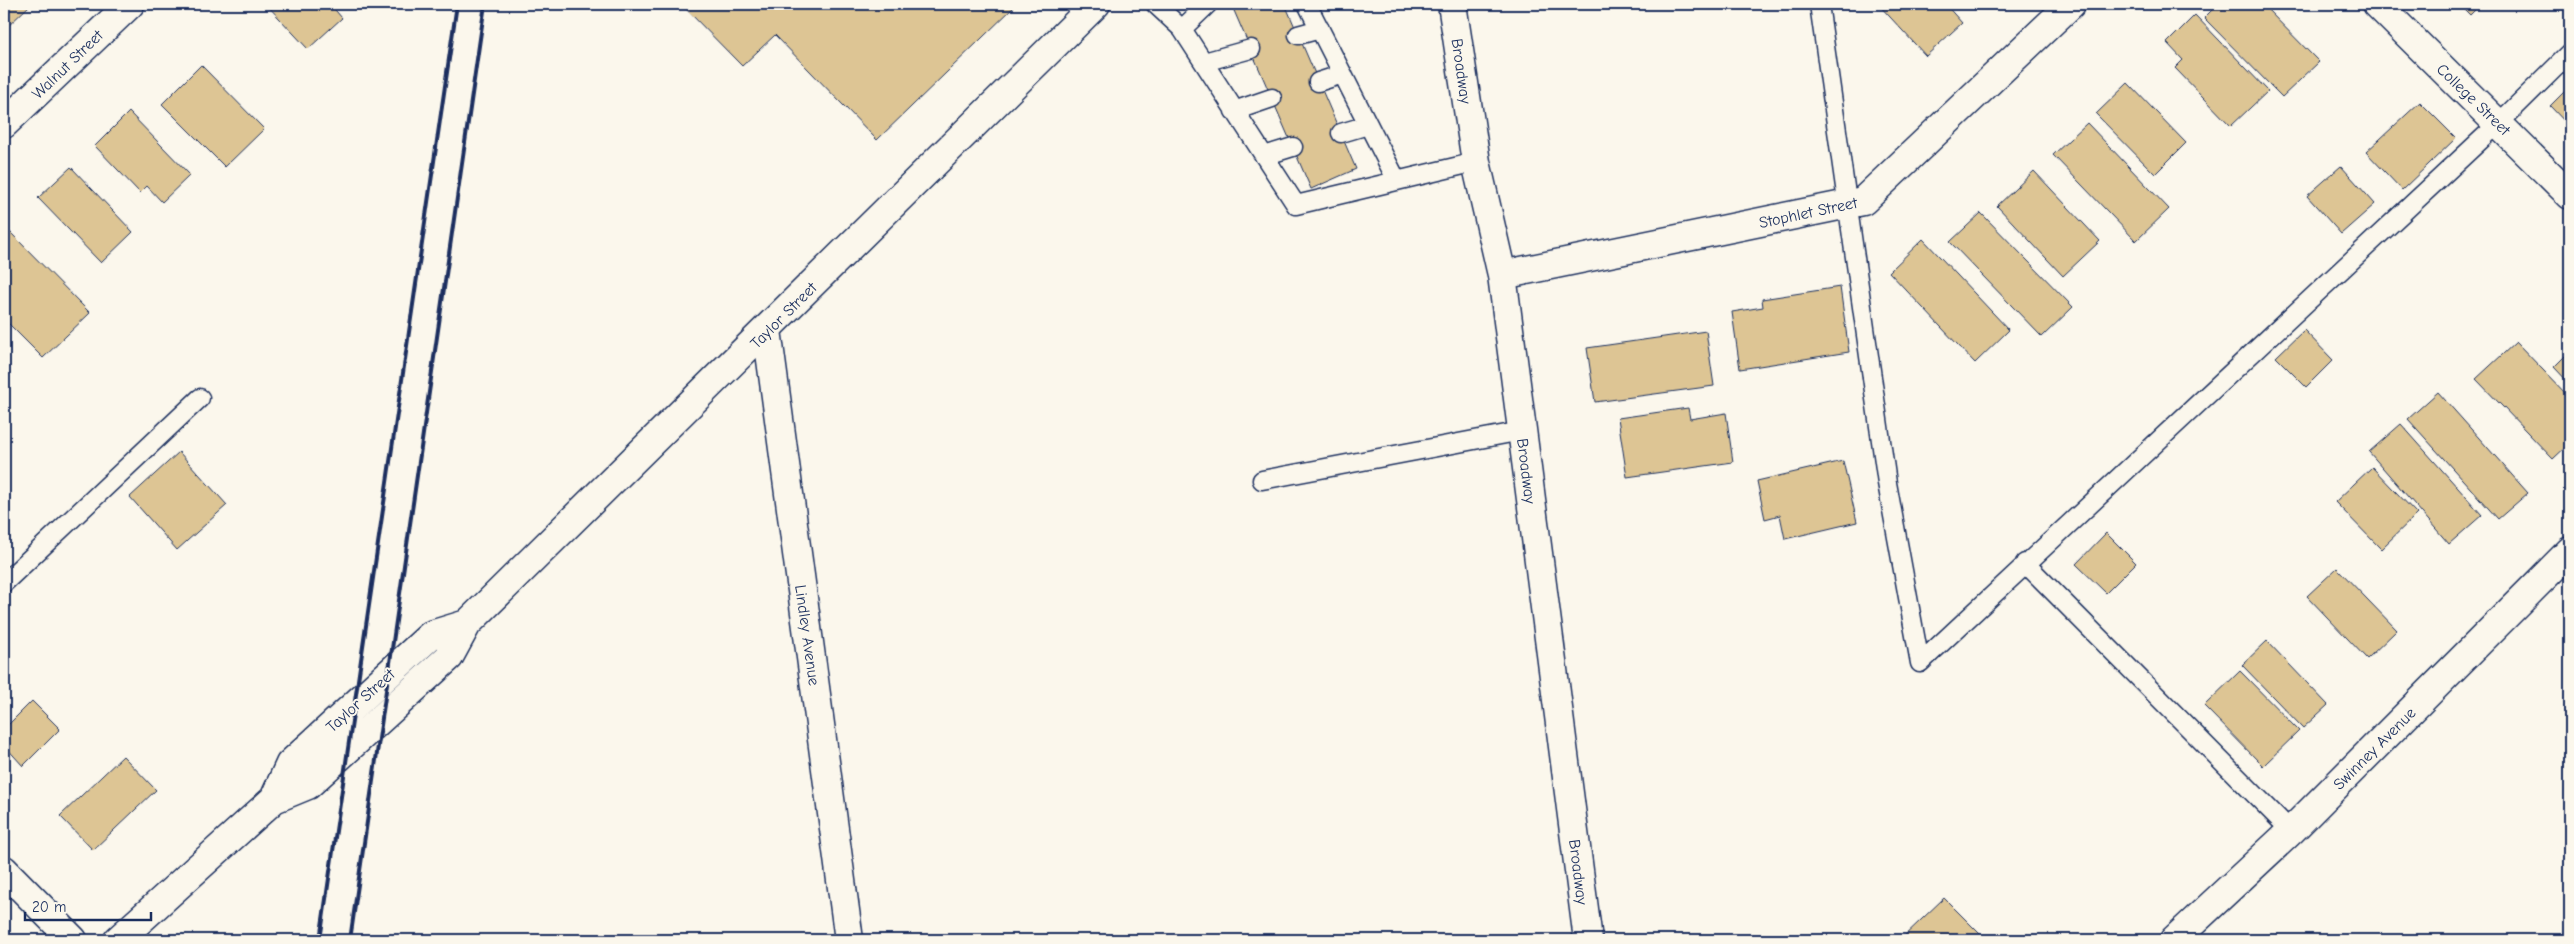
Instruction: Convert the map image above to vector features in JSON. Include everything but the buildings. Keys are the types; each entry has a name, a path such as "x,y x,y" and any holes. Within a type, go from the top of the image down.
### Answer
{"street":[{"name":"Walnut Street","path":"4,124 130,4"},
{"name":"Taylor Street","path":"118,940 274,799 290,764 432,635 467,624 1096,4"},
{"name":"Broadway","path":"1452,4 1476,162 1502,275 1588,940"},
{"name":"Stophlet Street","path":"1502,275 1863,201 2071,4"},
{"name":"College Street","path":"2376,4 2570,195"},
{"name":"Lindley Avenue","path":"767,330 848,940"},
{"name":"Swinney Avenue","path":"2174,940 2291,831 2570,551"},
{"path":"4,870 73,940"}],"lane":[{"path":"1155,4 1182,29 1296,205 1476,162"},
{"path":"1182,29 1208,4"},
{"path":"1307,4 1397,181"},
{"path":"1819,4 1886,483 1920,663 2025,563 2499,123 2570,52"},
{"path":"1298,35 1320,29"},
{"path":"1204,62 1251,50"},
{"path":"1318,82 1342,74"},
{"path":"1234,111 1272,98"},
{"path":"1340,133 1368,125"},
{"path":"1264,156 1293,147"},
{"path":"4,583 200,398"},
{"path":"1262,480 1522,431"},
{"path":"2025,563 2291,831"}],"railway":[{"path":"320,940 457,4"},
{"path":"350,940 485,4"}]}
